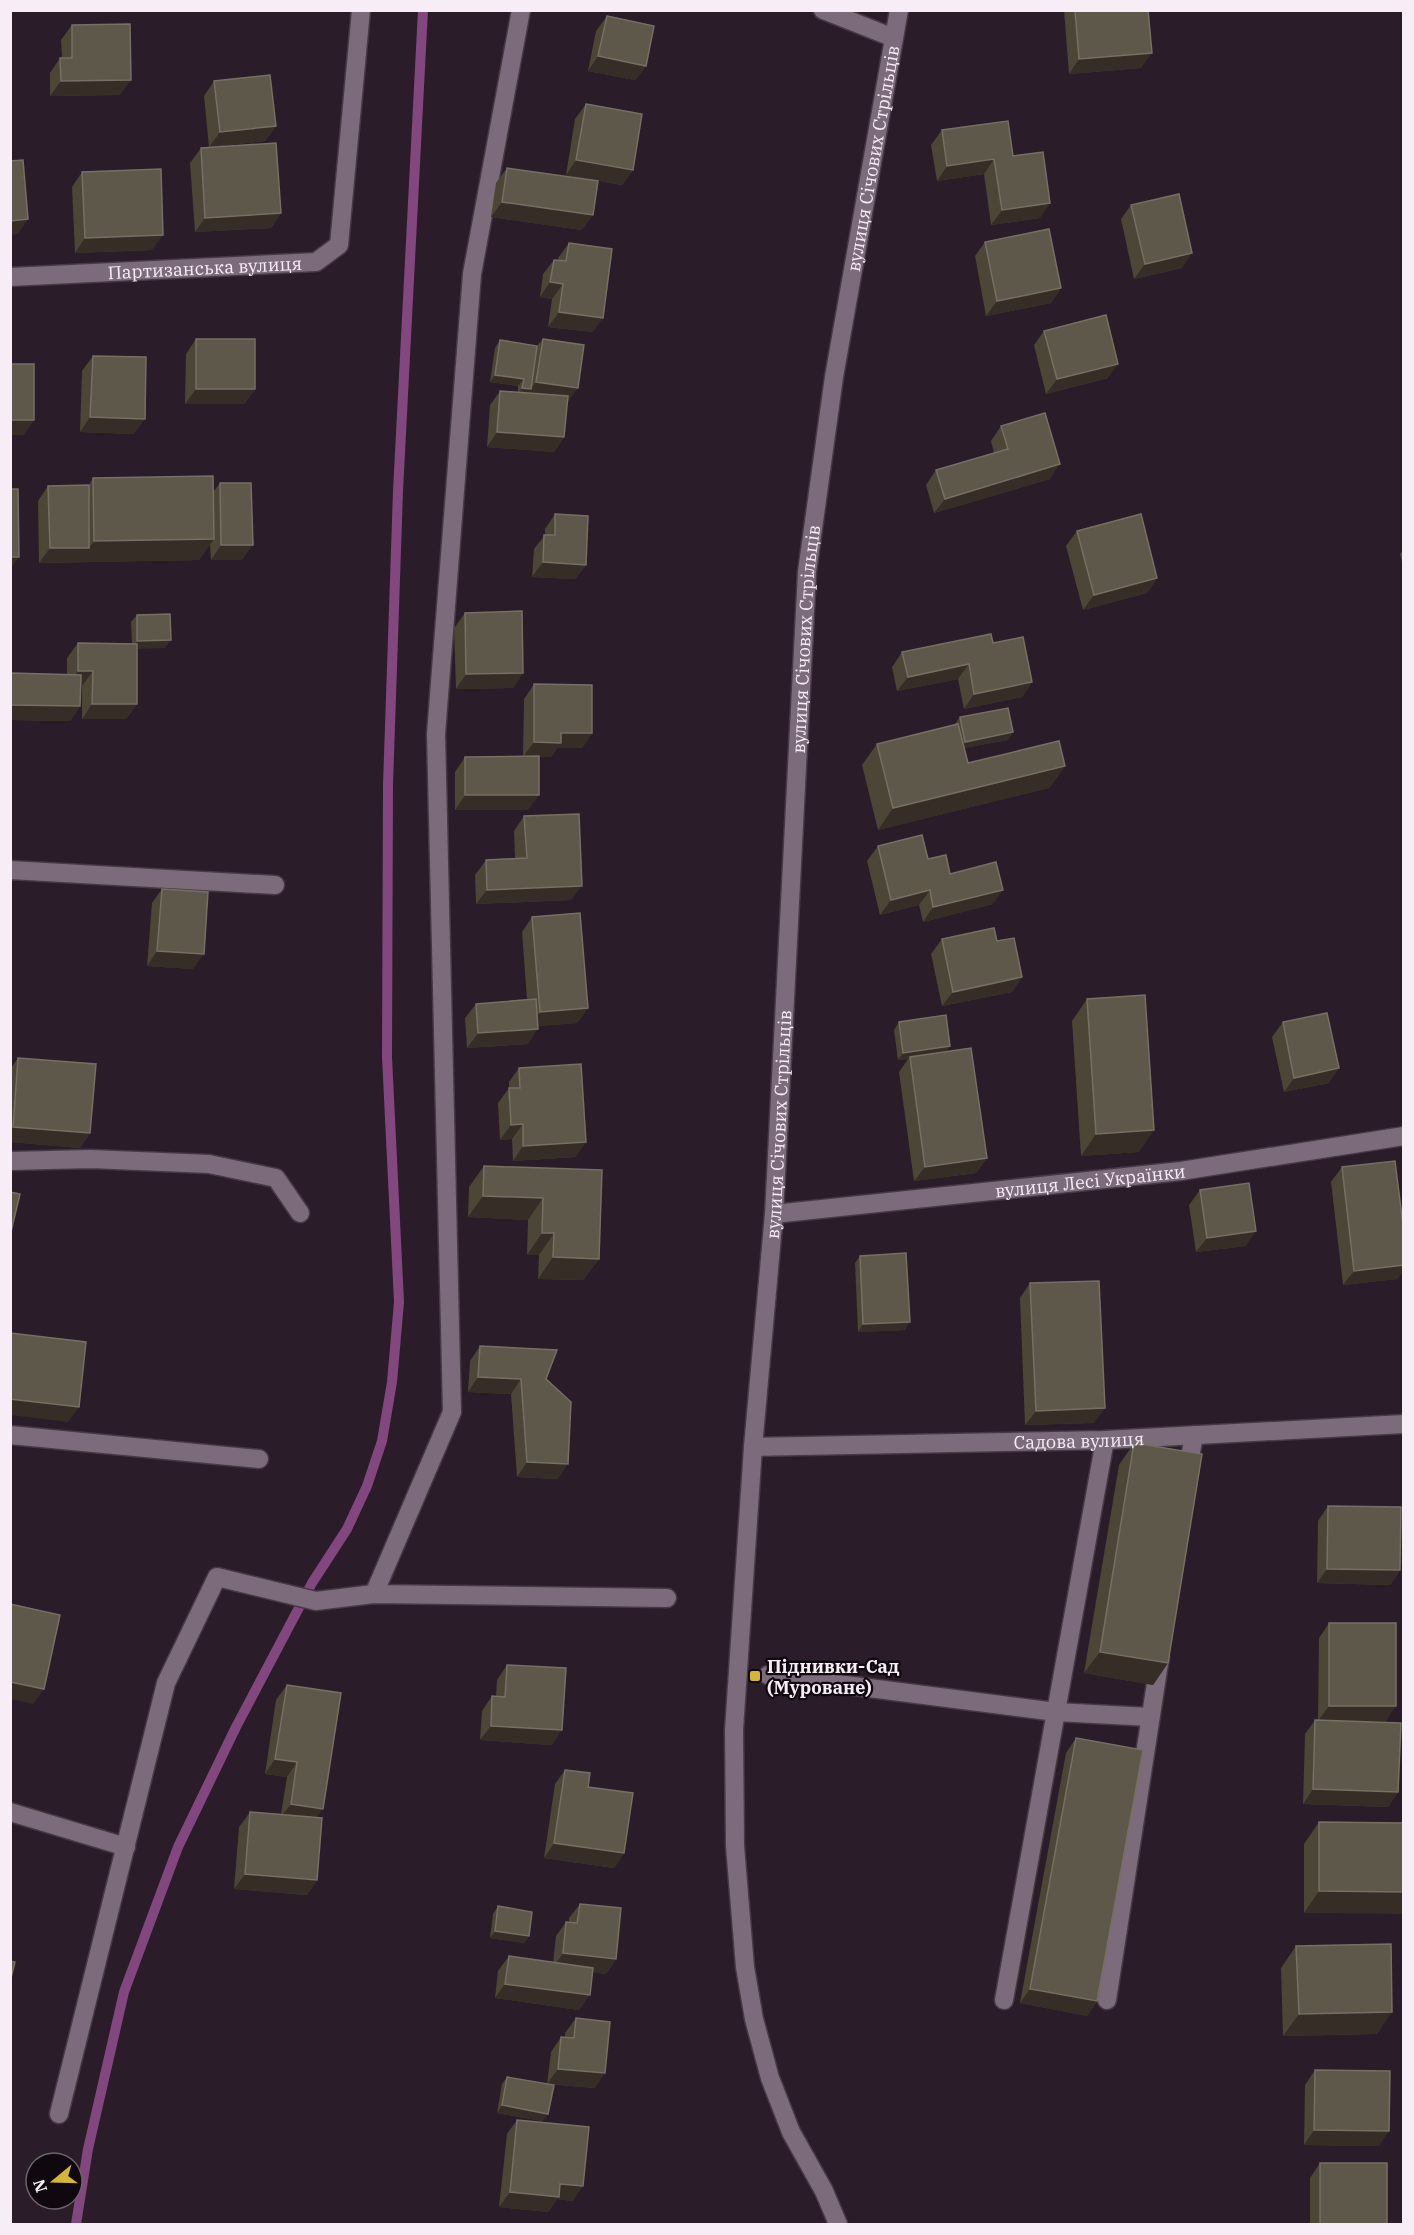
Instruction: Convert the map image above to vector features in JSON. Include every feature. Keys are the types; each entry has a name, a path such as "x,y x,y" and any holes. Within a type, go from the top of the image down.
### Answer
{"street":[{"name":"Партизанська вулиця","path":"10,277 316,262 339,245 361,10"},
{"path":"374,1594 452,1412 436,734 472,274 521,10"},
{"path":"823,10 894,38"},
{"name":"вулиця Січових Стрільців","path":"838,2224 824,2191 791,2132 770,2078 754,2019 745,1966 735,1846 734,1730 753,1447 774,1214 807,572 834,377 899,10"},
{"path":"10,870 275,885"},
{"name":"вулиця Лесі Українки","path":"774,1214 1181,1171 1404,1136"},
{"path":"10,1161 91,1159 209,1164 276,1178 300,1213"},
{"name":"Садова вулиця","path":"753,1447 1105,1440 1404,1424"},
{"path":"10,1435 259,1459"},
{"path":"1185,1494 1194,1436"},
{"path":"1004,2000 1105,1440"},
{"path":"59,2114 166,1683 217,1577 316,1601 374,1594 667,1598"},
{"path":"1107,2000 1163,1635"},
{"path":"768,1675 1056,1712 1150,1718"},
{"path":"10,1812 126,1847"}],"building":[{"path":"1075,10 1148,10 1152,53 1079,59"},
{"path":"607,16 654,26 646,66 598,56"},
{"path":"130,24 131,80 61,81 60,58 72,58 72,25"},
{"path":"270,75 276,126 220,132 214,81"},
{"path":"586,104 642,114 633,170 576,160"},
{"path":"1008,121 1013,156 1043,152 1050,203 1002,210 994,159 947,166 942,130"},
{"path":"276,143 281,213 205,218 201,148"},
{"path":"23,160 28,219 10,221 10,161"},
{"path":"507,168 598,181 593,215 502,202"},
{"path":"161,169 163,235 85,238 82,172"},
{"path":"1179,194 1192,253 1145,264 1131,205"},
{"path":"1049,229 1061,288 997,301 985,242"},
{"path":"569,243 612,249 603,318 559,312 563,284 550,282 554,260 566,261"},
{"path":"1106,315 1118,364 1057,379 1044,331"},
{"path":"196,339 255,339 255,389 196,389"},
{"path":"543,339 584,345 578,388 536,382"},
{"path":"500,340 537,346 531,389 522,388 524,379 495,375"},
{"path":"93,356 146,357 145,419 90,417"},
{"path":"10,364 34,364 34,420 10,420"},
{"path":"500,391 568,396 564,437 497,432"},
{"path":"1045,413 1060,464 945,499 936,470 1008,449 1001,426"},
{"path":"213,476 214,539 94,541 93,478"},
{"path":"220,483 251,483 253,545 221,545"},
{"path":"89,485 89,548 50,548 48,486"},
{"path":"10,489 18,489 19,557 10,557"},
{"path":"555,514 588,516 586,565 543,562 544,535 555,535"},
{"path":"1141,514 1157,578 1094,595 1077,531"},
{"path":"522,611 523,673 466,674 465,613"},
{"path":"170,614 171,640 137,641 137,615"},
{"path":"991,634 993,643 1023,637 1032,682 974,694 969,664 908,677 902,652"},
{"path":"78,643 137,644 137,704 92,704 93,671 78,671"},
{"path":"11,673 81,675 80,706 10,705"},
{"path":"534,684 592,685 592,733 561,733 561,743 534,742"},
{"path":"1008,708 1013,732 965,742 960,717"},
{"path":"958,724 968,763 1059,741 1065,766 893,808 877,744"},
{"path":"539,756 539,795 465,795 465,757"},
{"path":"579,814 582,886 487,890 486,860 527,858 524,816"},
{"path":"922,835 928,859 946,855 950,874 996,862 1003,890 933,907 930,890 891,900 878,846"},
{"path":"162,889 208,892 204,954 157,951"},
{"path":"580,913 588,1008 540,1012 532,917"},
{"path":"994,928 997,941 1014,938 1022,977 953,992 942,939"},
{"path":"1145,995 1154,1130 1096,1134 1087,999"},
{"path":"536,999 538,1029 478,1033 476,1004"},
{"path":"1327,1013 1339,1068 1294,1078 1283,1022"},
{"path":"946,1015 950,1046 903,1053 899,1022"},
{"path":"971,1048 987,1158 925,1167 910,1057"},
{"path":"18,1058 96,1064 90,1133 13,1127"},
{"path":"581,1064 586,1142 523,1146 523,1124 511,1125 509,1088 520,1088 519,1068"},
{"path":"1395,1161 1404,1233 1404,1265 1354,1271 1342,1167"},
{"path":"484,1166 602,1170 599,1259 553,1257 554,1233 542,1233 543,1198 483,1196"},
{"path":"1249,1183 1256,1231 1207,1238 1200,1190"},
{"path":"10,1192 20,1194 10,1236"},
{"path":"906,1253 910,1322 863,1324 860,1256"},
{"path":"1099,1281 1105,1408 1036,1411 1030,1283"},
{"path":"10,1333 86,1342 79,1407 10,1399"},
{"path":"480,1346 557,1350 546,1379 571,1402 568,1464 527,1462 521,1379 478,1377"},
{"path":"1134,1443 1202,1454 1168,1663 1100,1652"},
{"path":"1328,1506 1401,1507 1400,1570 1327,1569"},
{"path":"10,1604 60,1615 44,1689 10,1682"},
{"path":"1329,1623 1396,1623 1396,1706 1329,1706"},
{"path":"507,1665 566,1668 562,1730 491,1726 492,1696 505,1697"},
{"path":"287,1685 341,1693 323,1809 291,1804 297,1762 275,1759"},
{"path":"1315,1720 1401,1723 1398,1792 1313,1789"},
{"path":"1076,1738 1143,1750 1097,2001 1030,1989"},
{"path":"565,1770 590,1773 588,1787 633,1793 624,1853 554,1843"},
{"path":"250,1812 322,1818 317,1880 245,1874"},
{"path":"1319,1822 1404,1823 1404,1892 1319,1891"},
{"path":"580,1904 621,1908 616,1959 563,1953 566,1922 577,1923"},
{"path":"498,1906 532,1912 529,1936 495,1931"},
{"path":"1391,1944 1392,2012 1299,2014 1296,1946"},
{"path":"509,1956 593,1968 590,1995 505,1984"},
{"path":"10,1961 15,1962 10,1982"},
{"path":"576,2018 610,2022 605,2073 558,2069 561,2037 574,2038"},
{"path":"1315,2070 1390,2071 1389,2131 1314,2130"},
{"path":"507,2077 554,2085 548,2114 502,2105"},
{"path":"517,2120 589,2127 583,2186 560,2184 559,2197 510,2192"},
{"path":"1320,2163 1387,2163 1387,2224 1320,2224"}],"waterway":[{"path":"76,2224 88,2149 124,1992 178,1847 236,1727 312,1583 347,1529 367,1486 382,1441 392,1382 399,1302 387,1057 388,785 398,491 423,10"}],"place":[{"name":"Піднивки-Сад (Муроване)","path":"755,1676"}]}
